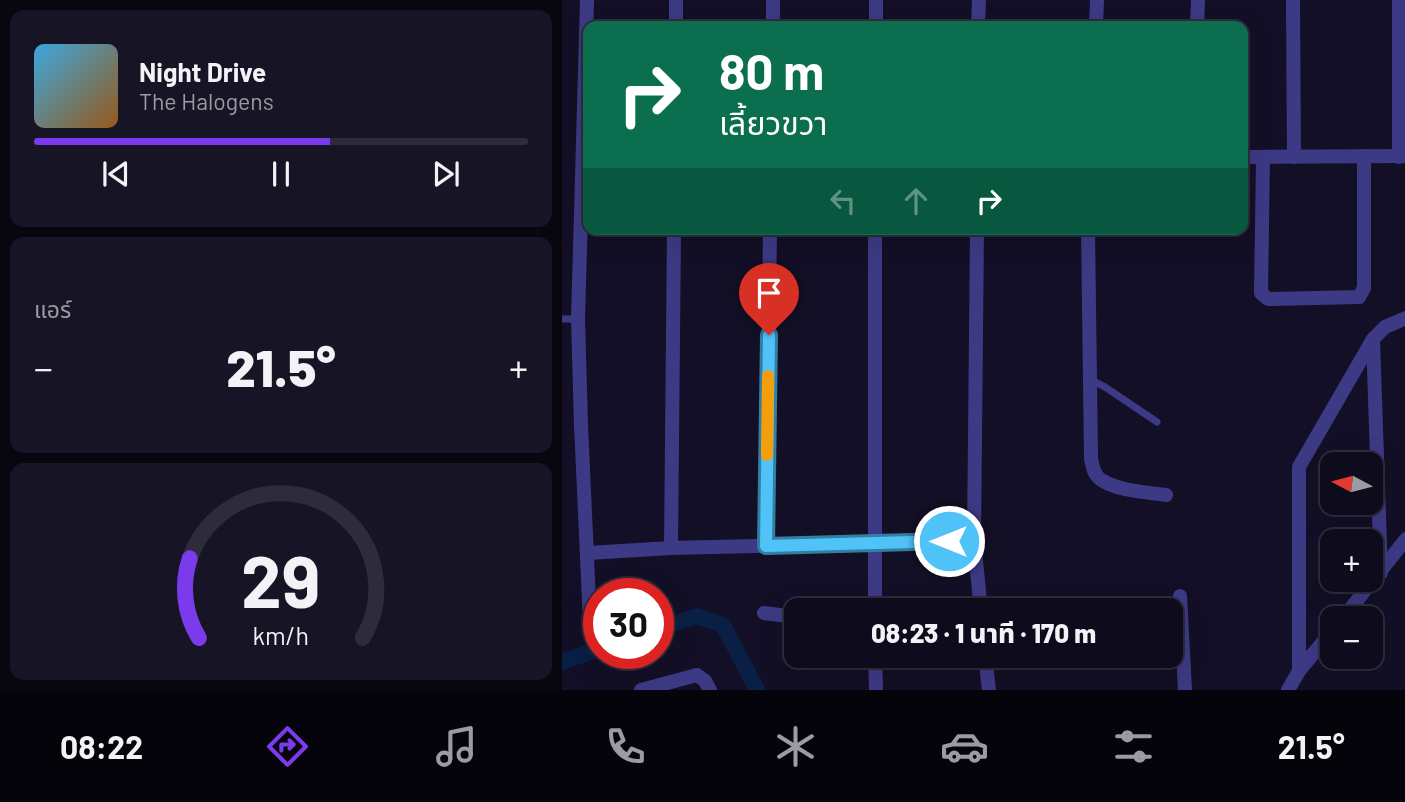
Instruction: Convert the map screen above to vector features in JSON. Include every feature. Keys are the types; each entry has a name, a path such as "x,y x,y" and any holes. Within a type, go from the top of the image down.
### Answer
{"street":[{"path":"586,21 587,0"},
{"path":"676,0 676,21"},
{"path":"773,0 773,21"},
{"path":"876,0 876,21"},
{"path":"978,0 978,21"},
{"path":"1096,21 1097,0"},
{"path":"1197,21 1198,0"},
{"path":"1293,0 1294,158"},
{"path":"1248,157 1402,157 1399,0"},
{"path":"583,142 578,319 589,578"},
{"path":"1263,158 1261,293 1268,299 1359,297 1364,288 1364,156"},
{"path":"671,548 674,235"},
{"path":"766,546 770,235"},
{"path":"875,235 875,598"},
{"path":"977,235 974,541 980,598"},
{"path":"1088,235 1093,471 1110,484 1166,495"},
{"path":"1299,671 1299,467 1373,339 1385,327 1405,318"},
{"path":"1373,339 1379,529"},
{"path":"1383,570 1405,539"},
{"path":"588,554 671,548 974,541"},
{"path":"1353,606 1365,592"},
{"path":"1180,596 1185,690"},
{"path":"764,613 784,616"},
{"path":"1288,690 1299,671 1320,646"},
{"path":"875,668 876,690"},
{"path":"987,668 989,690"},
{"path":"645,689 697,675 705,681 710,690"}],"lane":[{"path":"562,319 578,319"},
{"path":"1091,380 1157,422"}],"waterway":[{"path":"674,624 697,616 723,625 757,690"},
{"path":"562,662 583,655"}],"slow traffic":[{"path":"767,455 768,376"}],"route":[{"path":"769,335 766,546 949,541"}]}
